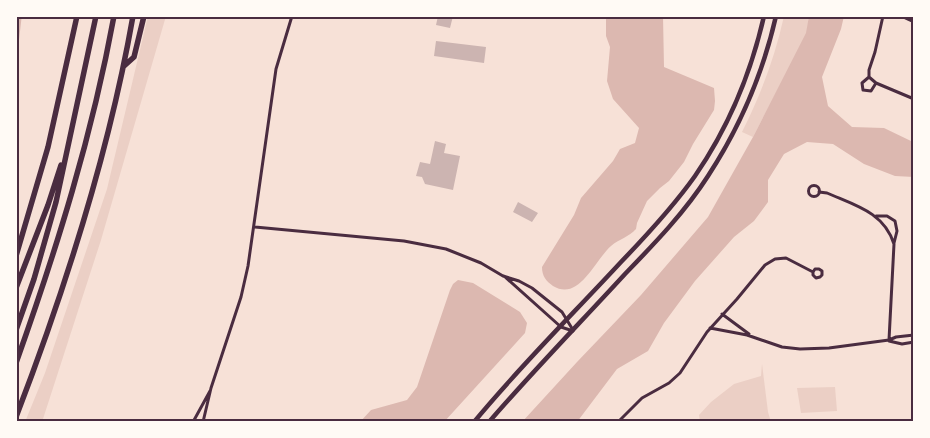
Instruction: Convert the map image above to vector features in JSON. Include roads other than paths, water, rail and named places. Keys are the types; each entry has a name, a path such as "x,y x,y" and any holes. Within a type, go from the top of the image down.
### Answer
{"highway":[{"path":"16,256 48,147 77,16"},
{"path":"16,330 34,279 54,210 96,16"},
{"path":"16,363 44,285 74,190 104,71 114,16"},
{"path":"16,417 51,323 84,223 124,66 133,16"},
{"path":"124,66 134,57 144,16"},
{"path":"16,288 48,205 70,136"}],"main road":[{"path":"474,422 664,216 695,175 718,139 737,100 750,65 764,16"},
{"path":"489,422 666,231 692,199 733,134 765,58 776,16"}],"street":[{"path":"203,422 211,388 241,297 255,226 276,69 292,16"},
{"path":"883,16 869,70 869,77 876,83 914,100"},
{"path":"901,16 914,22"},
{"path":"869,77 862,83 863,90 871,91 876,83"},
{"path":"819,192 826,193 875,216 885,225 894,244"},
{"path":"875,216 887,216 895,221 897,231 894,244 888,340"},
{"path":"255,226 421,243 462,255 481,263 503,276 561,327 573,331"},
{"path":"619,421 642,398 669,384 680,373 710,328 765,265 775,259 786,258 813,272"},
{"path":"503,276 532,288 562,312 573,331"},
{"path":"722,314 754,337"},
{"path":"710,328 754,337 782,347 800,349 829,348 914,335"},
{"path":"888,340 902,344 914,342"},
{"path":"193,422 211,388"}],"waterway":[{"path":"16,42 19,16"}]}
